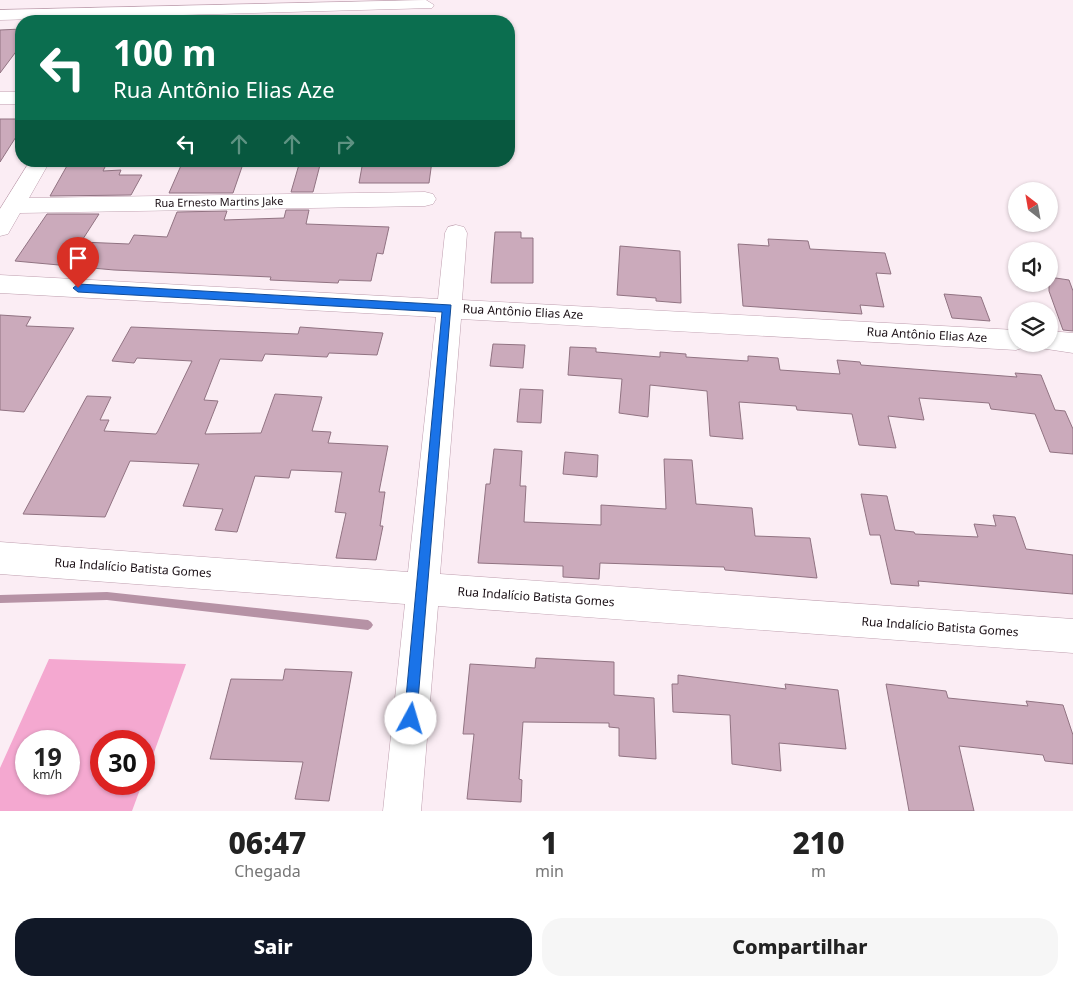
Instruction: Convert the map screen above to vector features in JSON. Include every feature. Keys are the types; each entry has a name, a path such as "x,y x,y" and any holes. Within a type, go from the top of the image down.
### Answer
{"street":[{"path":"0,15 426,5"},
{"path":"0,98 15,98"},
{"path":"0,228 37,167"},
{"name":"Rua Ernesto Martins Jake","path":"14,206 425,199"},
{"path":"402,811 456,233"},
{"name":"Rua Antônio Elias Aze","path":"0,284 1008,340"},
{"path":"1058,342 1073,343"},
{"name":"Rua Indalício Batista Gomes","path":"0,558 1073,636"}],"shaded area":[{"path":"49,659 186,664 155,750 155,730 90,730 90,795 138,795 132,811 0,811 0,768 15,735 15,795 80,795 80,730 17,730"}],"building":[{"path":"15,29 15,53 0,73 0,30"},
{"path":"0,119 15,119 15,138 0,162"},
{"path":"66,167 105,167 103,171 121,170 119,175 142,175 131,195 50,196"},
{"path":"180,167 242,167 233,193 169,193"},
{"path":"298,167 319,167 313,192 291,192"},
{"path":"362,167 431,167 429,183 359,183"},
{"path":"286,210 309,210 306,224 389,227 383,254 377,253 371,281 339,280 338,283 270,280 271,277 114,270 15,261 47,214 99,214 81,242 129,244 134,235 167,237 177,212 227,211 224,220 284,218"},
{"path":"495,232 521,232 521,238 533,238 533,283 491,283"},
{"path":"768,239 808,241 810,249 885,253 891,274 876,273 884,307 860,305 862,314 743,306 738,244 769,246"},
{"path":"620,246 680,251 681,303 656,301 656,298 617,295"},
{"path":"1058,278 1069,280 1073,291 1073,331 1063,330 1058,316 1058,302 1053,302 1049,292 1058,292"},
{"path":"944,294 981,297 990,321 952,318"},
{"path":"0,315 31,317 26,326 74,328 24,412 0,410"},
{"path":"131,327 298,334 300,327 383,333 377,355 329,353 327,357 265,354 262,361 220,359 204,400 218,401 205,434 261,433 275,394 322,397 312,431 331,432 328,443 388,446 379,492 385,492 380,526 383,526 376,560 336,558 346,513 335,512 342,472 291,470 289,478 255,476 237,532 215,530 223,509 183,506 199,464 130,461 105,517 23,514 87,396 111,397 100,420 109,420 104,431 156,434 158,431 192,361 137,358 134,363 112,361"},
{"path":"493,344 525,345 523,368 490,366"},
{"path":"570,347 596,348 596,352 660,357 660,352 686,354 686,357 748,361 748,356 778,358 780,370 840,374 837,360 860,362 861,365 1017,377 1015,373 1041,375 1055,410 1065,411 1073,429 1073,454 1050,452 1035,414 991,409 989,403 919,398 924,420 888,416 896,448 859,445 852,414 797,410 796,406 739,402 743,439 710,436 707,391 650,385 648,417 619,413 622,379 568,375"},
{"path":"520,389 543,390 541,423 517,422"},
{"path":"494,449 522,451 520,486 526,486 524,522 601,525 601,505 666,509 664,459 692,460 696,504 752,508 755,536 810,538 817,578 725,570 724,567 600,563 599,579 563,577 563,566 478,563 486,484 490,484"},
{"path":"565,452 598,455 597,477 563,474"},
{"path":"861,494 887,496 895,530 914,532 915,534 978,537 974,524 996,526 993,515 1015,517 1026,549 1073,555 1073,594 918,581 919,586 891,584 880,535 870,535"},
{"path":"536,658 614,662 614,695 654,698 656,759 619,756 619,728 609,727 609,723 523,722 519,779 522,780 521,802 467,799 474,734 463,734 470,664 535,668"},
{"path":"285,669 352,672 329,801 295,799 303,762 210,759 231,679 283,680"},
{"path":"678,675 786,689 785,684 838,690 846,749 779,743 781,771 732,764 730,715 673,712 672,684 678,684"},
{"path":"886,684 946,691 948,698 1028,706 1026,701 1063,705 1073,735 1073,764 1045,761 1043,755 959,746 974,811 909,811"}],"waterway":[{"path":"0,599 107,596 368,625"}],"route":[{"path":"78,288 448,308 411,719"}]}
